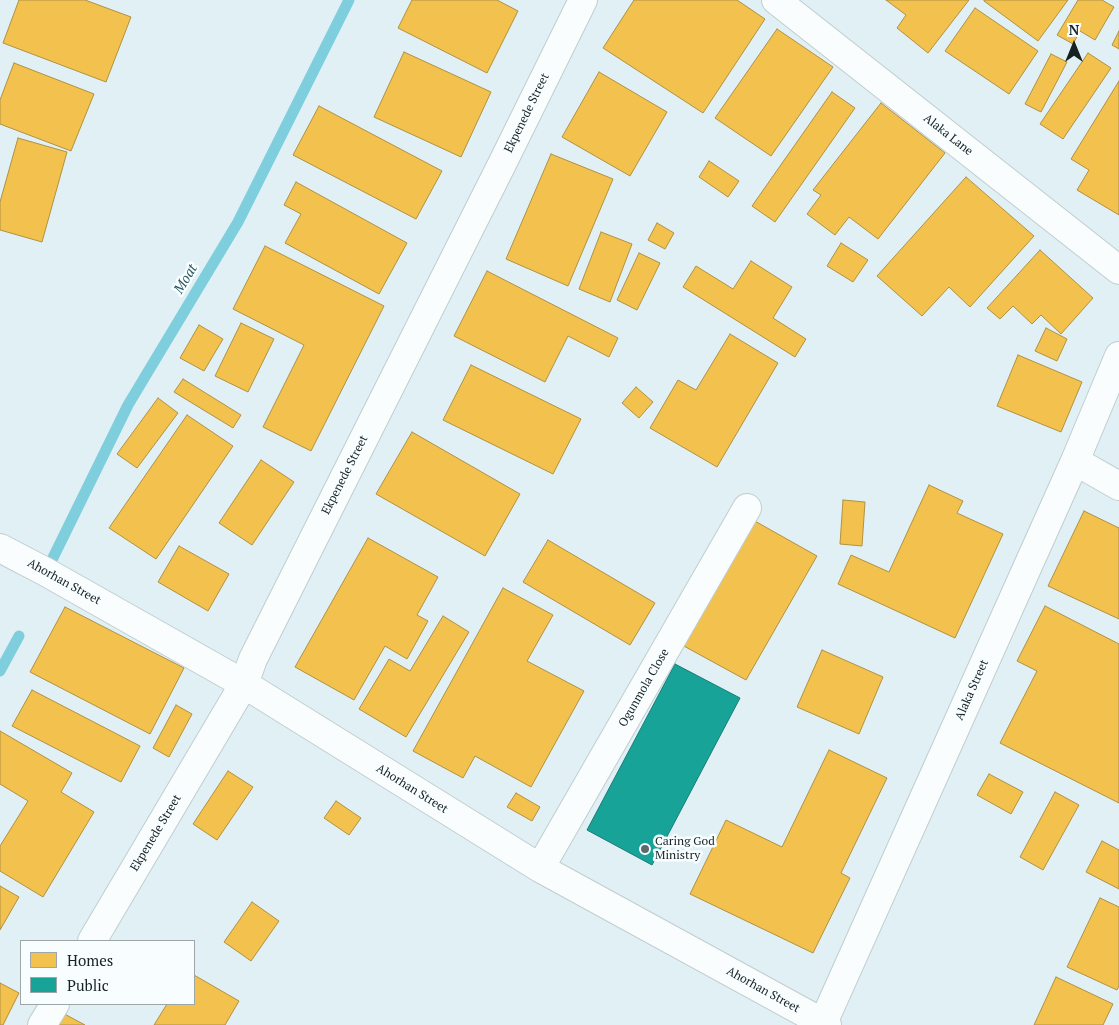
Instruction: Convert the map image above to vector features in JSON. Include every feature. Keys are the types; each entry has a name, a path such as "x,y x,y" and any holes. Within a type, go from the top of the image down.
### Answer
{"street":[{"name":"Ekpenede Street","path":"93,940 244,684 252,659 583,0"},
{"name":"Alaka Lane","path":"776,0 1119,270"},
{"name":"Alaka Street","path":"825,1024 1075,461 1119,356"},
{"path":"1075,461 1119,486"},
{"name":"Ogunmola Close","path":"540,868 748,508"},
{"name":"Ahorhan Street","path":"0,548 244,684 540,868 825,1024"},
{"path":"42,1025 54,1005"}],"building: Homes":[{"path":"19,0 85,0 131,17 106,82 3,43"},
{"path":"412,0 497,0 518,11 487,73 398,28"},
{"path":"634,0 737,0 765,19 703,113 603,48"},
{"path":"886,0 969,0 928,53 897,28 906,15"},
{"path":"984,0 1068,0 1038,41"},
{"path":"1078,0 1102,0 1114,7 1095,40 1080,31 1073,44 1057,35"},
{"path":"975,8 1038,51 1009,94 945,51"},
{"path":"777,29 833,67 771,156 715,118"},
{"path":"1119,31 1119,49 1112,45"},
{"path":"404,52 491,92 461,157 374,117"},
{"path":"1088,53 1111,68 1063,139 1040,124"},
{"path":"1051,54 1067,62 1041,112 1025,104"},
{"path":"14,63 94,94 71,151 0,124 0,100"},
{"path":"599,72 667,112 630,176 562,137"},
{"path":"1119,81 1119,215 1077,190 1089,170 1071,159"},
{"path":"832,92 855,108 775,222 752,206"},
{"path":"881,103 945,153 878,239 849,217 835,235 807,214 821,195 813,190"},
{"path":"319,106 442,171 416,219 293,155"},
{"path":"18,138 67,152 42,242 0,230 0,202"},
{"path":"551,154 613,179 568,286 506,259"},
{"path":"709,161 739,181 728,197 699,177"},
{"path":"966,177 1034,236 970,307 949,287 922,316 877,276"},
{"path":"296,182 407,243 379,294 285,243 301,214 284,205"},
{"path":"657,223 674,233 665,249 648,240"},
{"path":"601,232 632,244 610,302 579,289"},
{"path":"841,243 868,260 853,282 827,266"},
{"path":"265,246 384,306 311,451 263,427 304,345 233,309"},
{"path":"1040,250 1093,298 1061,334 1041,315 1032,324 1013,306 1000,319 987,308"},
{"path":"639,253 660,263 637,310 617,300"},
{"path":"751,261 792,287 773,318 806,339 795,357 683,287 696,266 733,289"},
{"path":"487,271 618,338 609,357 568,336 545,382 454,336"},
{"path":"241,323 274,339 248,392 215,376"},
{"path":"199,325 223,339 204,371 180,358"},
{"path":"1046,328 1067,339 1057,361 1035,351"},
{"path":"730,334 778,363 717,467 650,428 678,380 696,390"},
{"path":"1018,355 1082,382 1061,432 997,406"},
{"path":"471,365 581,419 553,474 443,420"},
{"path":"183,379 241,415 233,428 174,392"},
{"path":"636,387 653,402 639,418 622,403"},
{"path":"158,398 178,413 137,468 117,454"},
{"path":"187,415 233,446 156,559 109,528"},
{"path":"412,432 520,494 485,556 376,494"},
{"path":"261,460 294,482 252,545 219,523"},
{"path":"929,485 963,501 957,513 1003,534 955,638 838,584 851,555 889,572"},
{"path":"843,500 865,502 862,546 840,544"},
{"path":"1084,511 1119,528 1119,619 1048,586"},
{"path":"753,520 817,556 746,680 682,645"},
{"path":"368,538 438,577 417,615 428,621 407,659 385,646 354,700 295,667"},
{"path":"548,540 655,603 630,645 523,582"},
{"path":"179,546 229,574 208,611 158,582"},
{"path":"503,588 553,615 527,661 584,691 531,787 475,756 463,778 413,751"},
{"path":"1045,606 1119,644 1119,803 1000,743 1037,671 1017,661"},
{"path":"65,607 184,668 150,734 30,672"},
{"path":"443,616 469,632 406,737 359,709 389,659 410,671"},
{"path":"822,650 883,677 859,734 797,707"},
{"path":"32,690 140,746 121,782 12,726"},
{"path":"176,705 192,714 169,757 153,748"},
{"path":"0,731 72,773 61,792 94,812 43,897 0,871 0,846 28,801 0,784"},
{"path":"829,750 887,778 841,873 850,878 813,953 690,894 726,820 782,847"},
{"path":"228,771 253,787 217,840 193,824"},
{"path":"989,774 1023,792 1011,814 977,795"},
{"path":"1055,792 1079,805 1043,870 1020,857"},
{"path":"516,793 540,807 532,821 507,807"},
{"path":"336,801 361,818 349,835 324,818"},
{"path":"1102,841 1119,850 1119,889 1086,872"},
{"path":"0,886 19,897 0,930"},
{"path":"1100,898 1119,907 1119,986 1117,990 1067,967"},
{"path":"252,902 279,921 251,961 224,942"},
{"path":"195,976 239,1001 225,1025 154,1025 166,1005 195,1005"},
{"path":"1056,977 1113,1004 1103,1025 1034,1025"},
{"path":"0,983 19,993 3,1025 0,1025"},
{"path":"57,1010 85,1025 49,1025"}],"building: Public":[{"path":"675,664 740,698 652,865 587,830"}],"waterway":[{"name":"Moat","path":"46,572 128,405 238,222 349,0"},
{"name":"Moat","path":"0,671 19,636"}],"place":[{"name":"Caring God Ministry","path":"645,849"}]}
